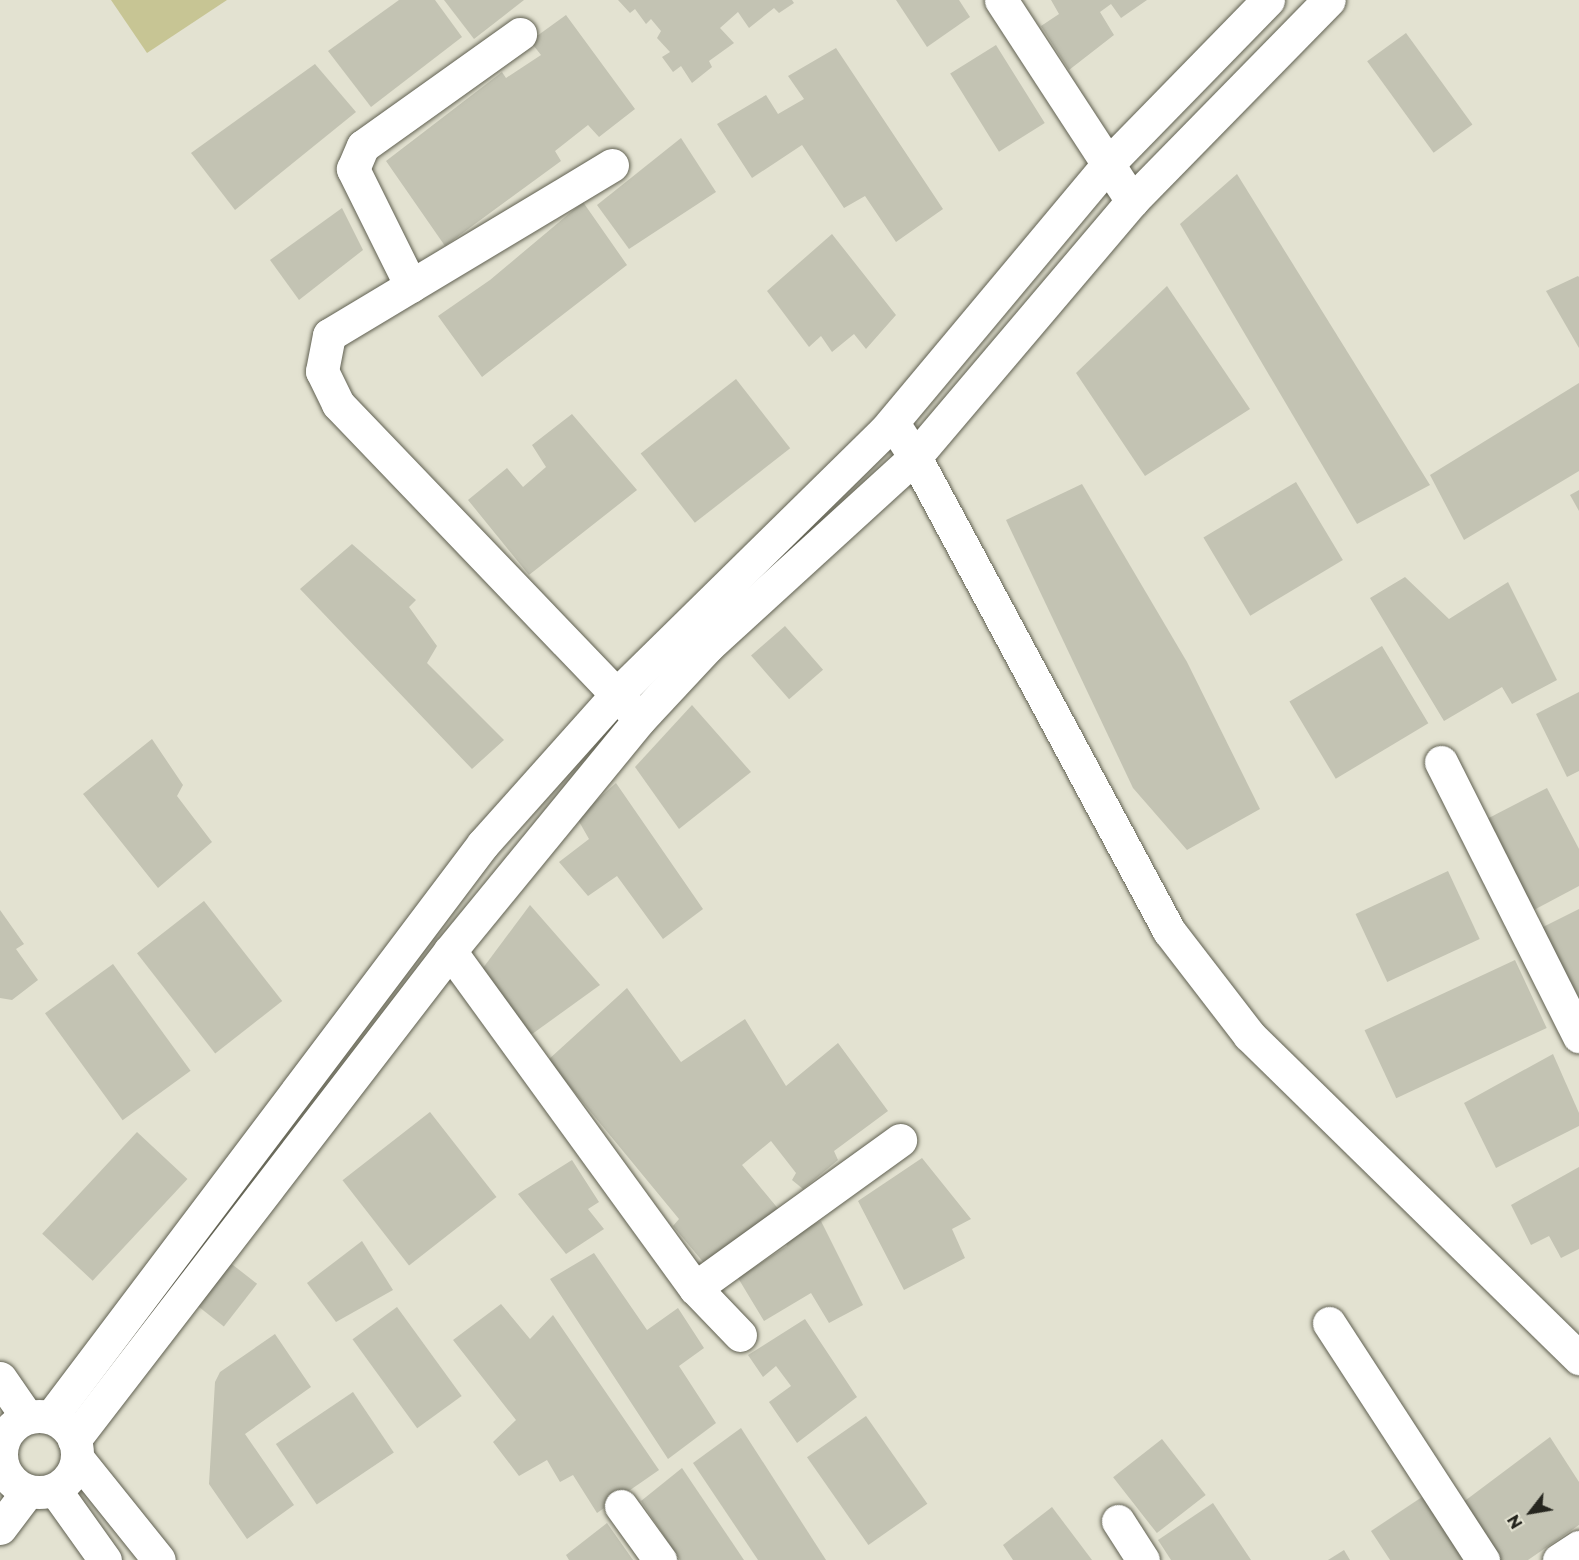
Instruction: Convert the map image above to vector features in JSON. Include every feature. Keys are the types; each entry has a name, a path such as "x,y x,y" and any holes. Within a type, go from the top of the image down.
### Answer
{"street":[{"path":"1001,0 1132,201"},
{"path":"105,1560 41,1491 8,1476 1,1450 8,1431 39,1417 468,863 616,695 893,423 1108,164 1268,0"},
{"path":"0,1528 41,1491 66,1482 74,1472 76,1450 450,951 639,719 708,646 915,457 1132,201 1329,0"},
{"path":"411,286 352,169 363,146 520,34"},
{"path":"612,165 329,335 322,371 338,404 639,719"},
{"path":"893,423 915,457 1169,931 1249,1035 1579,1358"},
{"path":"1441,762 1579,1036"},
{"path":"450,951 695,1288 740,1335"},
{"path":"695,1288 900,1140"},
{"path":"1329,1323 1483,1560"},
{"path":"0,1378 39,1417 63,1424 76,1450 159,1560"},
{"path":"621,1506 660,1560"},
{"path":"1118,1521 1143,1560"},
{"path":"1559,1560 1579,1547"}],"shaded area":[{"path":"111,0 227,0 147,53"}],"building":[{"path":"399,0 435,0 462,37 371,107 328,51"},
{"path":"444,0 524,0 474,39"},
{"path":"618,0 792,0 794,3 779,13 774,8 749,28 738,12 720,28 734,43 709,61 712,67 692,83 681,66 673,72 662,57 670,52 657,38 661,31 651,19 646,24 635,9 630,13"},
{"path":"896,0 959,0 970,17 927,47"},
{"path":"1051,0 1147,0 1121,18 1111,4 1100,12 1114,35 1069,70 1041,26 1059,14"},
{"path":"566,15 635,109 599,137 588,125 555,151 561,161 445,246 386,161 502,72 506,78 541,55 530,41"},
{"path":"1406,33 1472,124 1434,153 1367,61"},
{"path":"996,45 1045,123 999,152 950,74"},
{"path":"836,48 943,209 896,242 865,196 844,208 802,145 752,178 717,124 766,95 778,114 804,99 788,76"},
{"path":"315,64 356,112 235,210 191,153"},
{"path":"681,138 716,192 629,249 597,205"},
{"path":"1237,174 1430,485 1357,524 1180,224"},
{"path":"583,202 627,265 482,377 438,316 490,280"},
{"path":"342,208 363,250 299,300 270,260"},
{"path":"832,234 896,315 866,349 854,334 832,352 821,336 809,347 767,291"},
{"path":"1579,277 1579,348 1546,291"},
{"path":"1167,286 1250,409 1145,476 1076,373"},
{"path":"736,379 790,448 695,523 641,453"},
{"path":"1579,383 1579,471 1464,540 1430,475"},
{"path":"572,414 637,490 529,575 468,500 507,468 523,487 546,467 532,445"},
{"path":"1296,482 1343,560 1250,616 1203,538"},
{"path":"1082,484 1187,662 1260,809 1187,850 1133,788 1006,520"},
{"path":"1579,490 1579,511 1570,495"},
{"path":"352,544 416,600 409,607 437,646 427,663 504,740 472,769 300,589"},
{"path":"1405,577 1449,619 1508,582 1557,680 1512,704 1502,687 1444,721 1370,598"},
{"path":"785,626 823,670 789,699 751,656"},
{"path":"1382,646 1428,723 1336,779 1289,702"},
{"path":"1579,692 1579,771 1567,777 1536,714"},
{"path":"692,705 751,772 679,829 635,767"},
{"path":"152,739 183,785 177,796 212,842 158,888 83,794"},
{"path":"616,783 703,909 663,939 617,876 588,896 559,862 589,839 577,818"},
{"path":"1547,788 1579,849 1579,886 1532,911 1483,821"},
{"path":"1448,871 1480,939 1387,982 1356,914"},
{"path":"204,901 282,1001 215,1053 137,953"},
{"path":"530,905 600,985 528,1037 477,976"},
{"path":"1579,909 1579,1002 1539,929"},
{"path":"0,910 24,944 16,949 38,980 12,1000 0,998"},
{"path":"1515,960 1547,1028 1396,1098 1365,1030"},
{"path":"113,964 191,1071 123,1120 45,1013"},
{"path":"627,988 681,1062 745,1019 786,1086 838,1043 888,1111 834,1151 838,1160 803,1189 792,1180 796,1173 771,1141 742,1165 780,1211 709,1269 673,1226 679,1219 548,1060"},
{"path":"1553,1054 1579,1113 1579,1126 1496,1168 1464,1103"},
{"path":"430,1112 496,1197 409,1265 343,1180"},
{"path":"137,1132 187,1179 93,1281 42,1234"},
{"path":"922,1158 971,1219 952,1229 965,1258 904,1290 858,1201"},
{"path":"572,1160 599,1202 588,1209 604,1229 566,1254 518,1194"},
{"path":"1579,1167 1579,1249 1561,1258 1549,1236 1531,1245 1511,1205"},
{"path":"821,1221 863,1305 829,1323 811,1293 764,1321 738,1278 787,1246 784,1237"},
{"path":"362,1241 393,1290 336,1322 307,1283"},
{"path":"594,1253 647,1330 678,1308 704,1348 679,1366 716,1423 668,1459 550,1279"},
{"path":"224,1258 257,1284 224,1326 191,1301"},
{"path":"501,1304 530,1339 553,1315 659,1470 597,1513 573,1475 560,1482 547,1460 519,1476 493,1442 516,1420 453,1340"},
{"path":"397,1307 462,1396 417,1428 353,1339"},
{"path":"805,1319 857,1397 797,1443 769,1402 791,1386 776,1366 763,1377 748,1355"},
{"path":"275,1334 311,1387 245,1434 294,1505 247,1539 209,1484 215,1382 220,1372"},
{"path":"353,1392 394,1453 317,1505 276,1444"},
{"path":"866,1416 927,1504 868,1545 807,1457"},
{"path":"741,1428 826,1560 758,1560 693,1463"},
{"path":"1550,1437 1579,1482 1579,1525 1528,1560 1495,1560 1458,1506"},
{"path":"1162,1439 1206,1495 1157,1533 1113,1477"},
{"path":"682,1468 744,1560 680,1560 641,1501"},
{"path":"1428,1493 1471,1560 1390,1560 1371,1531"},
{"path":"1213,1503 1251,1560 1171,1560 1158,1540"},
{"path":"1052,1507 1092,1560 1013,1560 1003,1545"},
{"path":"607,1523 633,1560 569,1560 566,1555"},
{"path":"1344,1550 1350,1560 1328,1560"}]}
